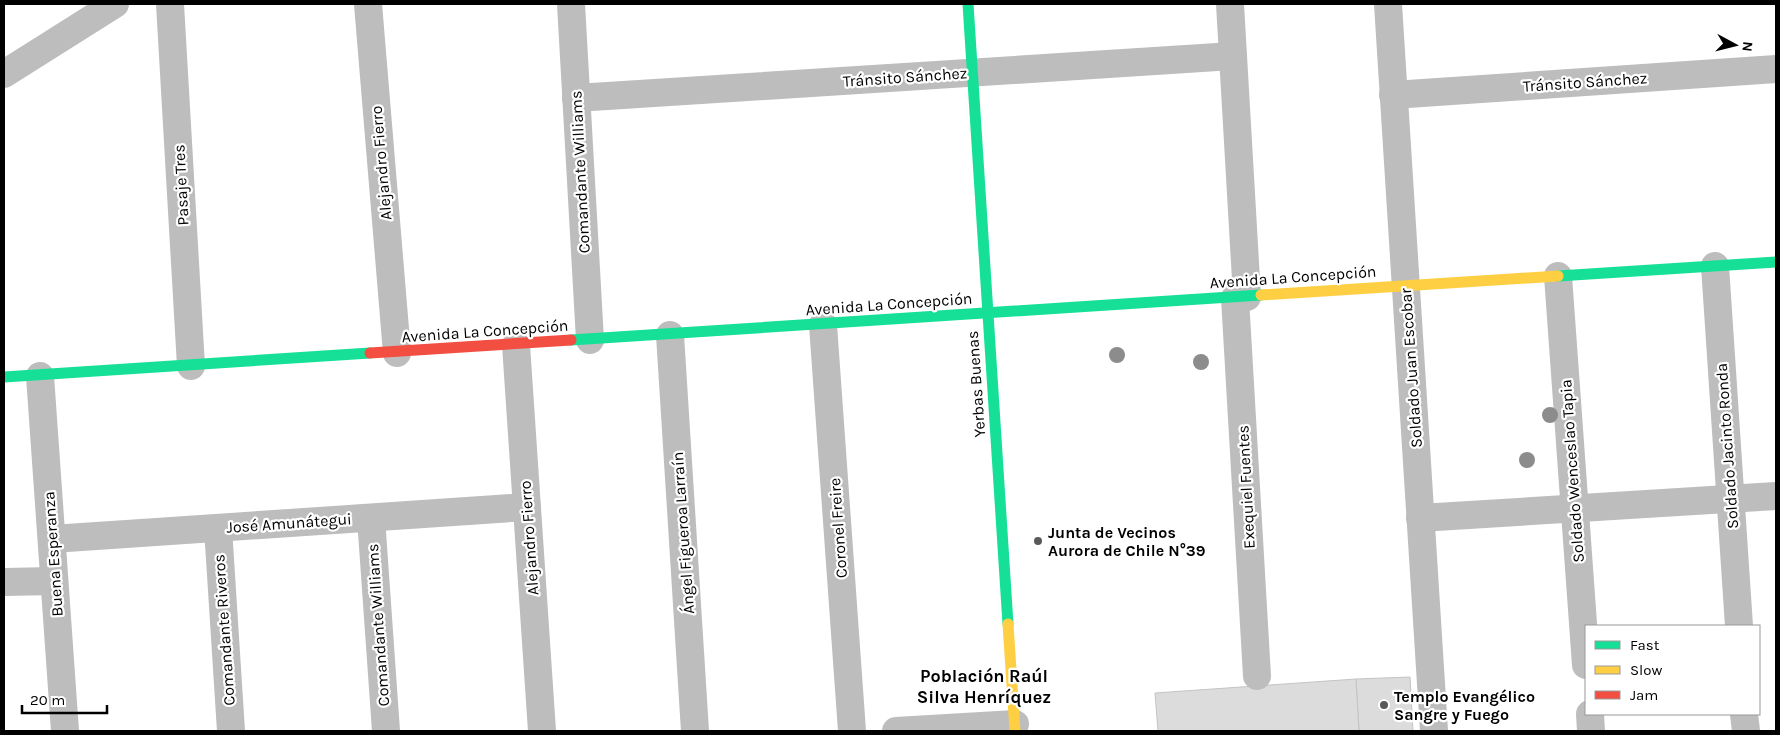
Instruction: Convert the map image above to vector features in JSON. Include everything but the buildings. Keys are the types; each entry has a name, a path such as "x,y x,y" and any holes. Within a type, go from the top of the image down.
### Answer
{"street":[{"path":"4,74 115,4"},
{"name":"Pasaje Tres","path":"170,4 191,366"},
{"name":"Alejandro Fierro","path":"368,4 397,353"},
{"name":"Comandante Williams","path":"571,4 590,340"},
{"name":"Yerbas Buenas","path":"968,4 1015,727"},
{"name":"Exequiel Fuentes","path":"1230,4 1257,676"},
{"name":"Soldado Juan Escobar","path":"1388,4 1434,731"},
{"name":"Tránsito Sánchez","path":"576,98 1233,56"},
{"name":"Tránsito Sánchez","path":"1393,94 1776,69"},
{"name":"Avenida La Concepción","path":"4,376 40,376 1776,262"},
{"name":"Soldado Jacinto Ronda","path":"1716,266 1739,625"},
{"name":"Soldado Wenceslao Tapia","path":"1558,276 1585,651"},
{"name":"Coronel Freire","path":"823,325 852,731"},
{"name":"Ángel Figueroa Larraín","path":"670,335 695,731"},
{"name":"Alejandro Fierro","path":"516,345 542,731"},
{"name":"Buena Esperanza","path":"40,376 65,731"},
{"path":"1420,518 1776,496"},
{"name":"José Amunátegui","path":"52,539 527,507"},
{"name":"Comandante Williams","path":"371,518 386,731"},
{"name":"Comandante Riveros","path":"218,528 231,731"},
{"path":"4,582 54,581"},
{"path":"1590,715 1591,731"},
{"path":"1744,715 1746,731"},
{"path":"896,731 1015,727"}],"traffic: fast":[{"path":"968,4 1008,624"},
{"path":"1558,276 1776,262"},
{"path":"571,340 1261,295"},
{"path":"4,377 370,353"}],"traffic: slow":[{"path":"1261,295 1558,276"},
{"path":"1008,624 1015,731"}],"traffic: jam":[{"path":"370,353 571,340"}],"place":[{"name":"Junta de Vecinos Aurora de Chile N°39","path":"1038,541"},
{"name":"Templo Evangélico Sangre y Fuego","path":"1384,705"}],"district":[{"name":"Población Raúl Silva Henríquez","path":"984,686"}]}
